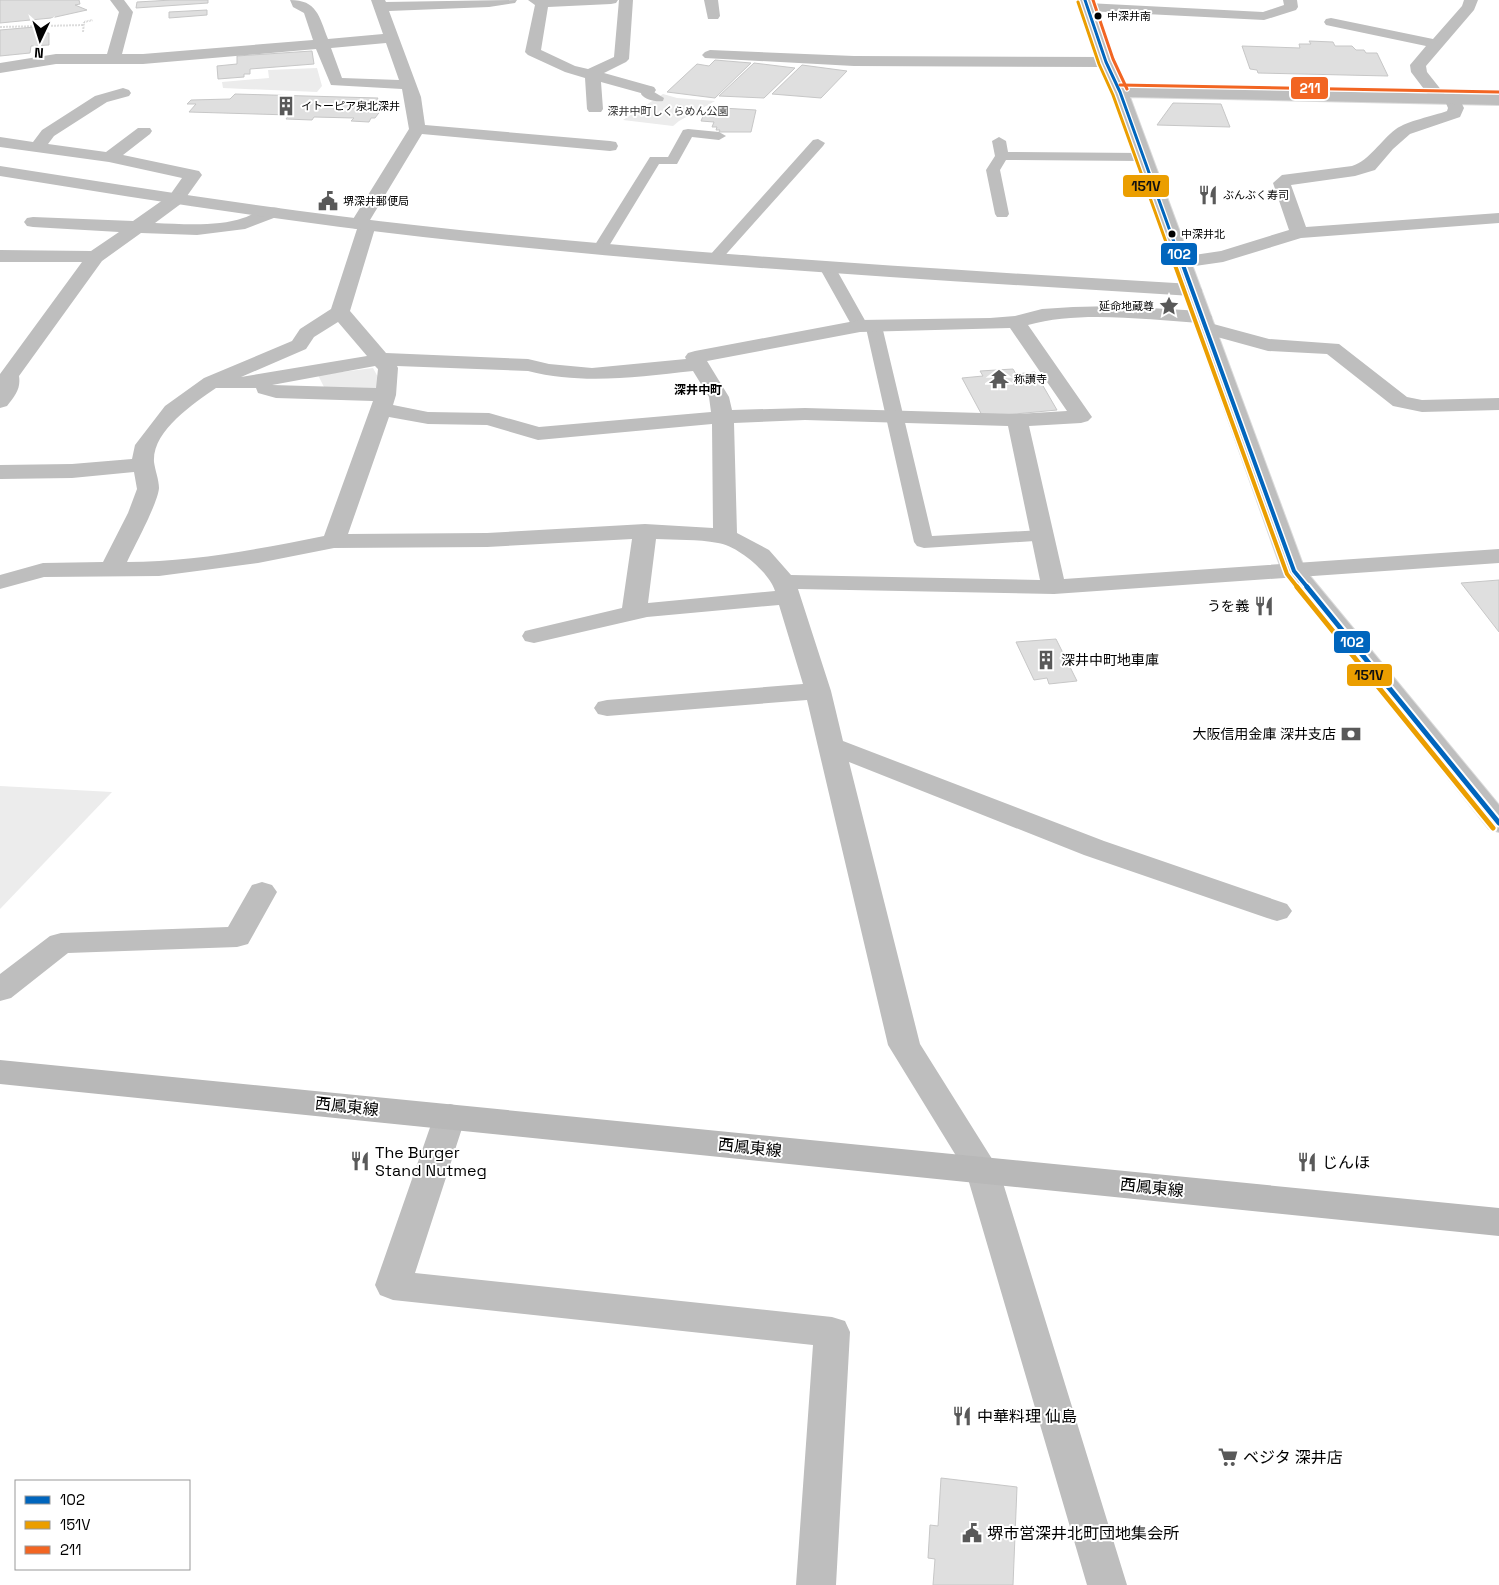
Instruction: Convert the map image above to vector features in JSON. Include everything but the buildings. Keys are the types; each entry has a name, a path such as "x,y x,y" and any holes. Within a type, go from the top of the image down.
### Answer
{"main road":[{"name":"西鳳東線","path":"0,1072 1499,1222"}],"street":[{"path":"113,59 121,36 126,12 117,0"},
{"path":"297,0 298,4 310,11 336,82 408,85"},
{"path":"111,570 139,513 148,489 144,465 146,445 172,410 211,382 300,345 307,333 340,312 363,224 418,129 413,97 379,4 489,3 510,0"},
{"path":"611,0 539,1 533,52 570,69 592,73 653,94"},
{"path":"592,73 620,59 626,0"},
{"path":"711,0 713,16"},
{"path":"1290,0 1291,7 1264,16 1144,10 1086,4 1106,62 1120,92 1142,157 1294,571 1499,823"},
{"path":"1299,233 1282,183 1288,179 1355,171 1369,166 1387,145 1404,131 1454,114 1456,108 1419,72 1418,65 1469,7 1471,0"},
{"path":"1144,10 1149,25"},
{"path":"1264,16 1267,31"},
{"path":"1331,22 1437,44"},
{"path":"0,68 56,60 143,59 392,38"},
{"path":"710,55 854,61 1106,62"},
{"path":"592,73 595,109"},
{"path":"1120,92 1499,100"},
{"path":"37,146 48,133 100,99 123,93"},
{"path":"418,129 610,146"},
{"path":"110,157 144,131"},
{"path":"0,142 110,157 193,175 176,199 94,257 9,376 3,392"},
{"path":"0,171 176,199 363,224 600,248 646,249 715,258 1192,290"},
{"path":"33,222 135,228 220,228 245,224 273,212"},
{"path":"1181,262 1223,256 1299,233 1499,218"},
{"path":"0,256 94,257"},
{"path":"334,540 383,403 388,368 340,312"},
{"path":"725,536 723,417 719,397 695,357 867,326 1016,322 1042,315 1115,312 1204,323 1268,344 1332,348 1400,402 1422,406 1499,404"},
{"path":"247,383 276,392 383,403 410,415 428,418 489,419 538,434 723,417 805,414 1017,420 1081,416 1016,322"},
{"path":"211,382 247,383 381,359 528,365 548,371 593,373 699,364"},
{"path":"1017,420 1054,587"},
{"path":"0,472 72,471 144,465"},
{"path":"634,613 645,531"},
{"path":"0,582 43,570 159,570 258,556 334,540 487,540 645,531 725,536 761,555 786,590 818,691 904,1045 982,1170 1107,1585"},
{"path":"534,636 647,610 786,590 1054,587 1499,556"},
{"path":"607,708 818,691"},
{"path":"832,746 1094,848 1277,910"},
{"path":"0,990 60,943 237,937 262,892"},
{"path":"450,1116 393,1285 832,1332 816,1585"}],"lane":[{"path":"600,248 655,160 672,161 688,133 719,136"},
{"path":"999,140 1002,156 993,170 1002,214"},
{"path":"715,258 818,143"},
{"path":"1002,156 1142,157"},
{"path":"827,266 867,326 893,415 924,542 1043,536"}],"path":[{"path":"0,27 84,25"}],"green space":[{"path":"317,68 322,86 317,92 223,88 222,82 269,78 268,70"},
{"name":"深井中町しくらめん公園","path":"663,94 677,98 715,101 673,126 623,120"},
{"path":"373,368 379,379 379,389 324,387 318,375"},
{"path":"0,786 112,792 0,909"}],"transit line":[{"name":"102","path":"1085,0 1106,62 1120,92 1294,571 1499,823"},
{"name":"211","path":"1093,0 1113,59 1127,89"},
{"name":"151V","path":"1078,2 1099,64 1113,95 1287,574 1493,828"},
{"name":"211","path":"1120,85 1499,92"}],"place":[{"name":"中深井南","path":"1098,16"},
{"name":"イトーピア泉北深井","path":"286,106"},
{"name":"ぶんぶく寿司","path":"1208,195"},
{"name":"堺深井郵便局","path":"328,201"},
{"name":"中深井北","path":"1172,234"},
{"name":"延命地蔵尊","path":"1169,306"},
{"name":"称讃寺","path":"999,379"},
{"name":"うを義","path":"1264,606"},
{"name":"深井中町地車庫","path":"1046,660"},
{"name":"大阪信用金庫 深井支店","path":"1351,734"},
{"name":"The Burger Stand Nutmeg","path":"360,1161"},
{"name":"じんほ","path":"1307,1162"},
{"name":"中華料理 仙島","path":"962,1416"},
{"name":"ベジタ 深井店","path":"1228,1457"},
{"name":"堺市営深井北町団地集会所","path":"972,1533"}],"district":[{"name":"深井中町","path":"698,390"}]}
